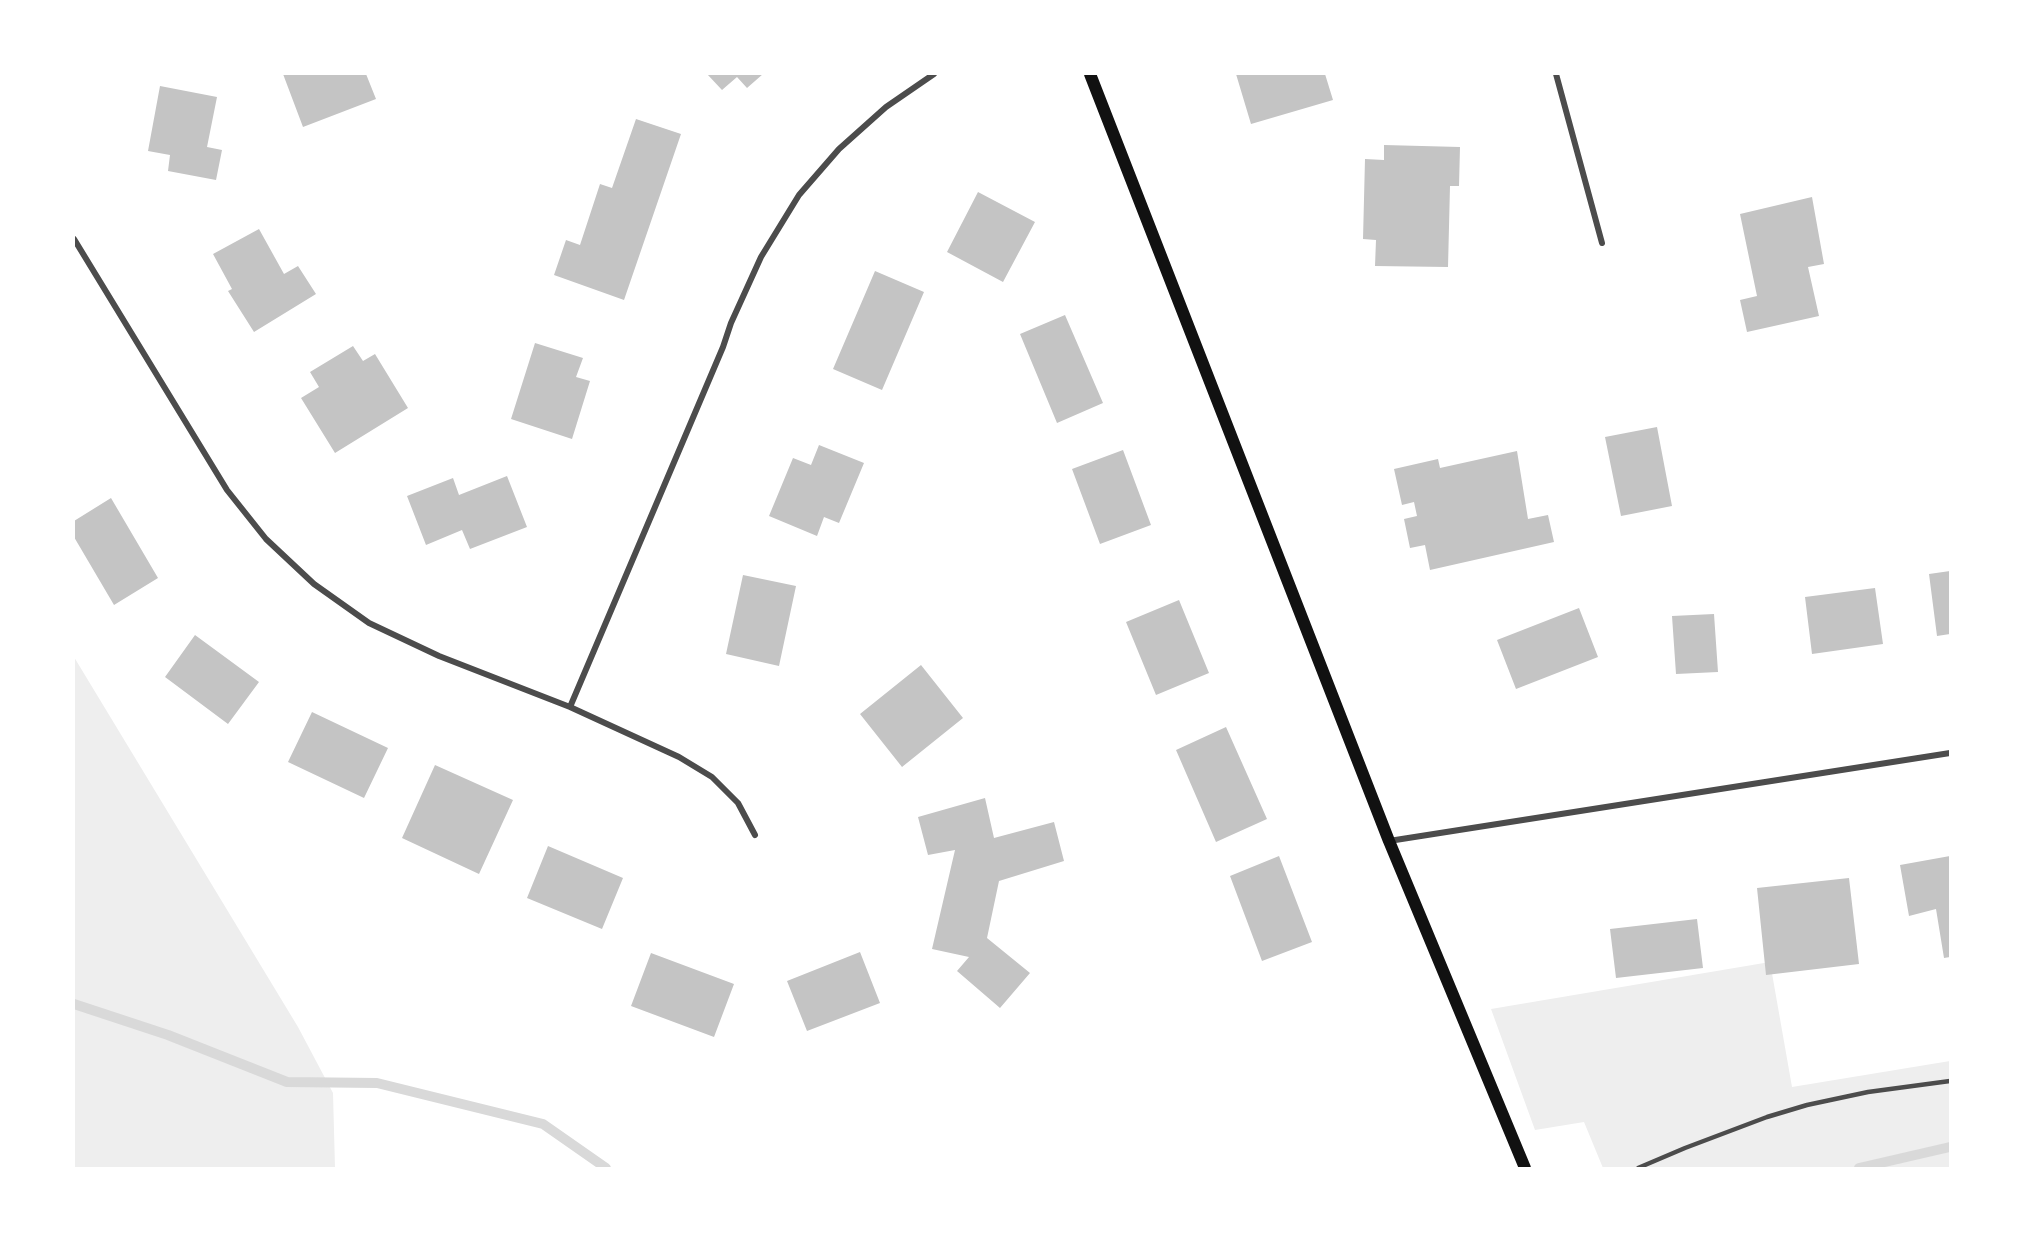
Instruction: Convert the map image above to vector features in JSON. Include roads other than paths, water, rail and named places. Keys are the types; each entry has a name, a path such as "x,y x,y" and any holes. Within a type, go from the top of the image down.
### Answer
{"main road":[{"path":"1090,74 1389,842 1525,1168"}],"street":[{"path":"570,707 723,347 731,323 761,257 799,195 839,149 886,106 934,74"},
{"path":"1556,74 1602,243"},
{"path":"74,239 227,490 266,539 314,584 369,623 439,656 570,707 679,757 712,777 738,803 755,835"},
{"path":"1389,842 1950,753"}],"lane":[{"path":"1638,1168 1767,1117 1807,1105 1868,1092 1950,1081"}],"waterway":[{"path":"74,1004 168,1035 287,1082 377,1083 543,1124 606,1168"},
{"path":"1859,1168 1950,1147"}]}
